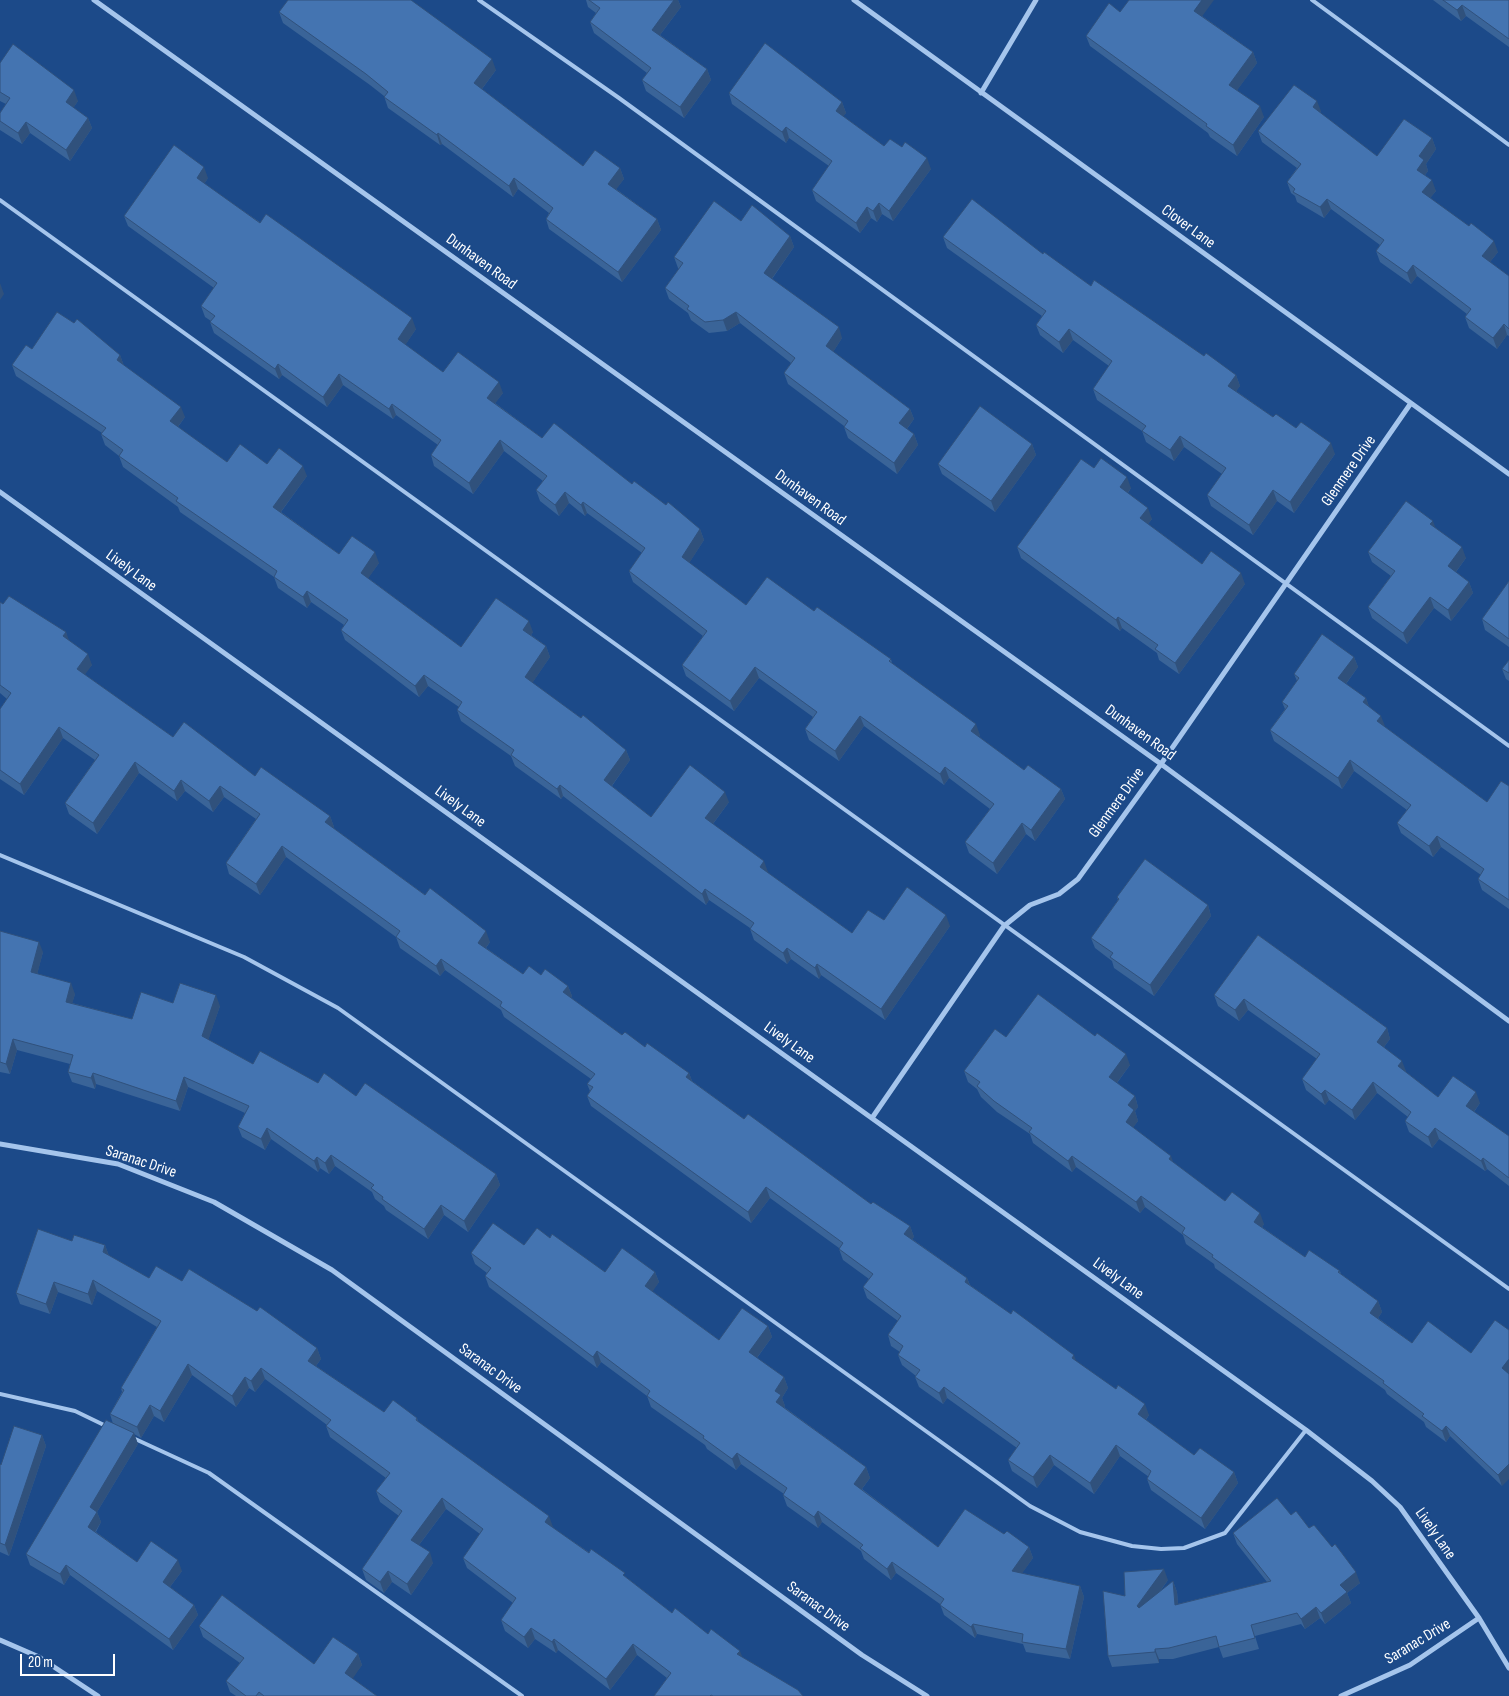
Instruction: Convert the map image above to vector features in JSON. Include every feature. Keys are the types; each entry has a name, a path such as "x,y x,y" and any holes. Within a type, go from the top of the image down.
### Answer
{"street":[{"name":"Dunhaven Road","path":"94,0 1162,764 1509,1021"},
{"name":"Clover Lane","path":"854,0 1509,474"},
{"path":"982,93 1036,0"},
{"name":"Glenmere Drive","path":"872,1118 1004,926 1030,904 1059,894 1078,879 1162,764 1411,403"},
{"name":"Lively Lane","path":"0,492 1306,1430 1372,1481 1400,1507 1479,1618 1509,1668"},
{"name":"Saranac Drive","path":"0,1144 118,1164 214,1202 332,1270 862,1655 927,1696"},
{"name":"Saranac Drive","path":"1341,1696 1410,1665 1479,1618"},
{"path":"0,1640 39,1657 98,1696"}],"lane":[{"path":"480,0 627,104 1509,746"},
{"path":"1312,0 1509,145"},
{"path":"0,200 1509,1289"},
{"path":"0,855 244,958 338,1008 1030,1506 1080,1532 1132,1546 1161,1550 1184,1548 1225,1533 1306,1430"},
{"path":"0,1394 75,1412 111,1428"},
{"path":"129,1436 209,1473 522,1696"}],"building":[{"path":"288,0 411,0 492,59 474,83 583,166 595,150 620,168 608,184 657,219 618,272 546,219 553,208 514,178 509,186 438,133 437,135 384,97 388,92 366,74 279,12"},
{"path":"589,0 674,0 652,30 707,69 680,107 642,80 651,68 590,22 600,8"},
{"path":"1129,0 1202,0 1194,11 1253,52 1229,85 1260,106 1233,145 1086,36 1109,3 1120,12"},
{"path":"1443,0 1509,0 1509,39 1462,5 1457,10"},
{"path":"765,43 842,102 836,111 884,146 890,139 902,147 905,142 927,158 889,211 879,203 873,211 867,207 856,223 812,190 832,161 786,127 782,132 729,93"},
{"path":"13,44 74,90 66,102 88,118 66,150 26,122 18,133 0,121 0,113 10,98 0,92 0,63"},
{"path":"1294,85 1317,101 1313,107 1377,156 1404,119 1432,138 1419,156 1424,160 1417,170 1432,180 1422,192 1469,226 1471,223 1494,241 1482,256 1509,276 1509,329 1504,324 1493,338 1465,317 1471,309 1413,265 1407,273 1376,251 1384,240 1327,199 1320,207 1293,192 1295,189 1287,182 1301,164 1258,131"},
{"path":"174,145 204,167 197,178 260,223 266,214 412,318 398,339 443,372 458,352 499,382 487,398 542,438 554,423 632,484 634,481 666,505 668,502 700,529 682,557 746,605 767,577 814,611 817,607 891,659 889,661 976,724 971,731 1024,770 1028,765 1061,789 1031,830 1022,823 993,863 965,842 994,804 945,767 940,774 860,716 835,751 805,729 817,712 755,667 730,701 682,665 707,631 629,571 645,548 583,502 581,505 565,492 555,505 536,490 547,476 500,440 469,483 431,455 441,440 392,404 389,409 339,374 323,397 278,364 275,369 210,322 215,316 201,306 217,283 124,216"},
{"path":"972,199 1043,254 1044,252 1091,286 1094,280 1204,356 1206,353 1236,375 1228,386 1273,417 1276,414 1296,428 1301,422 1331,443 1290,502 1273,490 1249,525 1207,495 1226,468 1180,436 1170,450 1142,431 1146,426 1093,389 1112,361 1069,329 1059,342 1036,325 1046,311 943,237"},
{"path":"714,201 741,221 752,205 790,236 764,273 839,327 826,346 910,409 899,423 914,434 894,463 844,427 848,421 784,373 795,358 736,312 723,320 705,322 687,309 689,306 665,288 683,263 674,257"},
{"path":"57,312 74,323 77,319 120,355 117,360 181,407 170,421 227,462 240,444 267,464 279,448 303,466 273,507 339,554 352,536 375,552 361,573 461,647 496,598 529,621 523,630 546,646 525,677 581,718 583,715 626,750 604,780 651,817 690,765 725,792 705,818 764,861 760,867 852,933 868,910 884,920 907,887 946,915 881,1009 817,964 815,968 787,948 783,953 750,929 754,923 705,889 702,894 560,785 557,789 511,755 514,750 457,710 462,702 424,675 415,686 341,630 348,620 307,591 303,597 274,577 277,571 176,501 178,498 119,456 123,450 101,434 106,428 12,365 26,345 32,349"},
{"path":"980,406 1032,444 991,501 938,464"},
{"path":"1101,458 1127,477 1120,487 1148,508 1140,518 1202,564 1211,551 1241,573 1175,663 1155,649 1158,645 1118,617 1116,620 1017,547 1081,459 1094,468"},
{"path":"1406,501 1433,521 1430,524 1462,547 1448,566 1469,582 1448,610 1430,597 1403,633 1368,607 1395,571 1368,552"},
{"path":"1509,581 1509,639 1482,619"},
{"path":"9,596 66,632 63,636 88,654 77,669 173,737 184,722 255,776 261,767 330,816 325,822 425,895 430,888 486,931 478,943 523,974 529,966 541,975 545,969 568,986 563,992 622,1035 625,1032 645,1047 647,1043 689,1073 686,1077 744,1119 748,1114 871,1204 873,1202 910,1226 904,1234 967,1278 965,1282 1011,1314 1013,1310 1074,1355 1072,1358 1116,1389 1118,1385 1145,1404 1138,1414 1194,1455 1200,1448 1234,1472 1201,1518 1147,1479 1151,1471 1116,1445 1090,1483 1050,1455 1033,1477 1008,1460 1020,1443 944,1387 939,1393 915,1377 920,1370 898,1355 903,1346 888,1335 901,1316 863,1287 873,1274 839,1249 843,1243 766,1187 748,1212 587,1096 593,1087 587,1084 595,1074 500,1006 502,1002 441,959 436,966 396,937 400,931 282,846 256,884 226,863 260,814 220,786 209,801 181,780 174,791 135,762 93,823 65,803 99,755 59,727 20,784 0,770 0,709 11,693 0,685 0,602 3,604"},
{"path":"1322,634 1354,657 1338,678 1366,698 1363,702 1381,716 1377,721 1487,802 1501,781 1509,786 1509,900 1478,879 1484,869 1437,836 1429,846 1397,823 1411,805 1350,760 1338,778 1270,730 1288,706 1282,702 1299,678 1294,674"},
{"path":"1509,660 1509,673 1502,669"},
{"path":"1145,859 1208,905 1150,985 1110,957 1113,953 1091,938 1119,899 1117,897"},
{"path":"0,931 39,942 31,972 71,983 66,1002 132,1019 141,992 173,1003 180,983 216,995 202,1036 253,1064 260,1051 318,1083 324,1073 356,1096 365,1083 496,1174 464,1221 441,1205 424,1229 382,1199 383,1197 371,1188 374,1185 331,1155 325,1163 317,1157 314,1161 267,1128 261,1139 238,1127 249,1106 184,1077 176,1101 93,1073 91,1078 68,1072 73,1055 13,1039 6,1064 0,1062"},
{"path":"1258,935 1387,1028 1377,1042 1402,1061 1398,1066 1438,1097 1453,1076 1476,1092 1466,1106 1509,1136 1509,1178 1483,1158 1481,1161 1435,1128 1428,1137 1405,1121 1411,1112 1373,1082 1352,1110 1325,1090 1321,1094 1302,1079 1320,1054 1244,999 1235,1010 1214,995"},
{"path":"1038,994 1095,1036 1097,1033 1126,1054 1109,1077 1135,1096 1128,1105 1134,1110 1126,1122 1171,1156 1169,1159 1225,1201 1232,1192 1260,1213 1254,1222 1305,1257 1309,1250 1340,1271 1338,1272 1378,1301 1370,1313 1412,1343 1428,1321 1471,1353 1495,1320 1509,1330 1509,1359 1502,1368 1509,1374 1509,1464 1498,1475 1446,1426 1442,1431 1422,1416 1424,1414 1383,1383 1384,1381 1212,1257 1213,1255 1182,1233 1185,1228 1141,1196 1136,1202 1072,1156 1068,1161 1029,1132 1032,1128 994,1101 977,1086 980,1082 964,1071 995,1029 1006,1037"},
{"path":"493,1223 524,1245 537,1228 550,1238 552,1234 605,1272 622,1248 655,1272 645,1286 719,1340 742,1308 768,1326 749,1352 784,1377 775,1391 781,1395 776,1402 866,1467 854,1484 938,1547 965,1509 1004,1534 1007,1531 1029,1547 1012,1571 1080,1586 1066,1649 1022,1642 1023,1634 973,1624 971,1627 940,1605 944,1599 892,1562 887,1569 860,1548 863,1545 818,1511 814,1517 783,1495 787,1488 737,1453 732,1459 703,1438 704,1436 647,1396 650,1391 597,1351 593,1357 485,1276 491,1268 471,1253"},
{"path":"38,1229 72,1241 74,1235 105,1245 103,1252 149,1278 156,1266 182,1281 189,1269 257,1311 260,1307 317,1348 308,1361 384,1412 393,1400 417,1418 416,1420 549,1516 545,1522 589,1553 591,1549 625,1573 623,1575 672,1613 675,1608 708,1634 711,1629 740,1651 737,1654 798,1690 803,1696 654,1696 671,1673 633,1644 606,1679 554,1639 552,1642 531,1628 524,1637 501,1620 516,1598 463,1558 483,1529 442,1498 411,1540 430,1552 407,1584 388,1571 380,1582 362,1569 402,1511 376,1491 390,1473 326,1426 331,1420 261,1368 251,1381 245,1377 232,1396 188,1364 160,1411 150,1405 137,1427 110,1414 124,1390 121,1388 161,1321 93,1280 88,1294 54,1282 46,1304 16,1293"},
{"path":"106,1420 134,1433 90,1507 97,1512 88,1527 137,1562 151,1541 178,1560 163,1582 194,1605 169,1639 66,1565 60,1574 26,1554"},
{"path":"14,1426 42,1435 5,1545 0,1543 0,1464"},
{"path":"1277,1498 1291,1515 1296,1511 1309,1528 1314,1525 1332,1547 1335,1544 1356,1572 1340,1585 1347,1592 1321,1613 1316,1607 1301,1619 1297,1613 1251,1625 1255,1638 1219,1647 1216,1636 1169,1648 1155,1649 1155,1652 1108,1656 1103,1591 1125,1596 1124,1572 1164,1569 1137,1606 1139,1608 1173,1581 1175,1605 1271,1581 1233,1533"},
{"path":"222,1595 314,1664 333,1637 358,1654 345,1673 377,1696 264,1696 259,1692 256,1696 246,1696 226,1681 244,1658 199,1626"}]}
